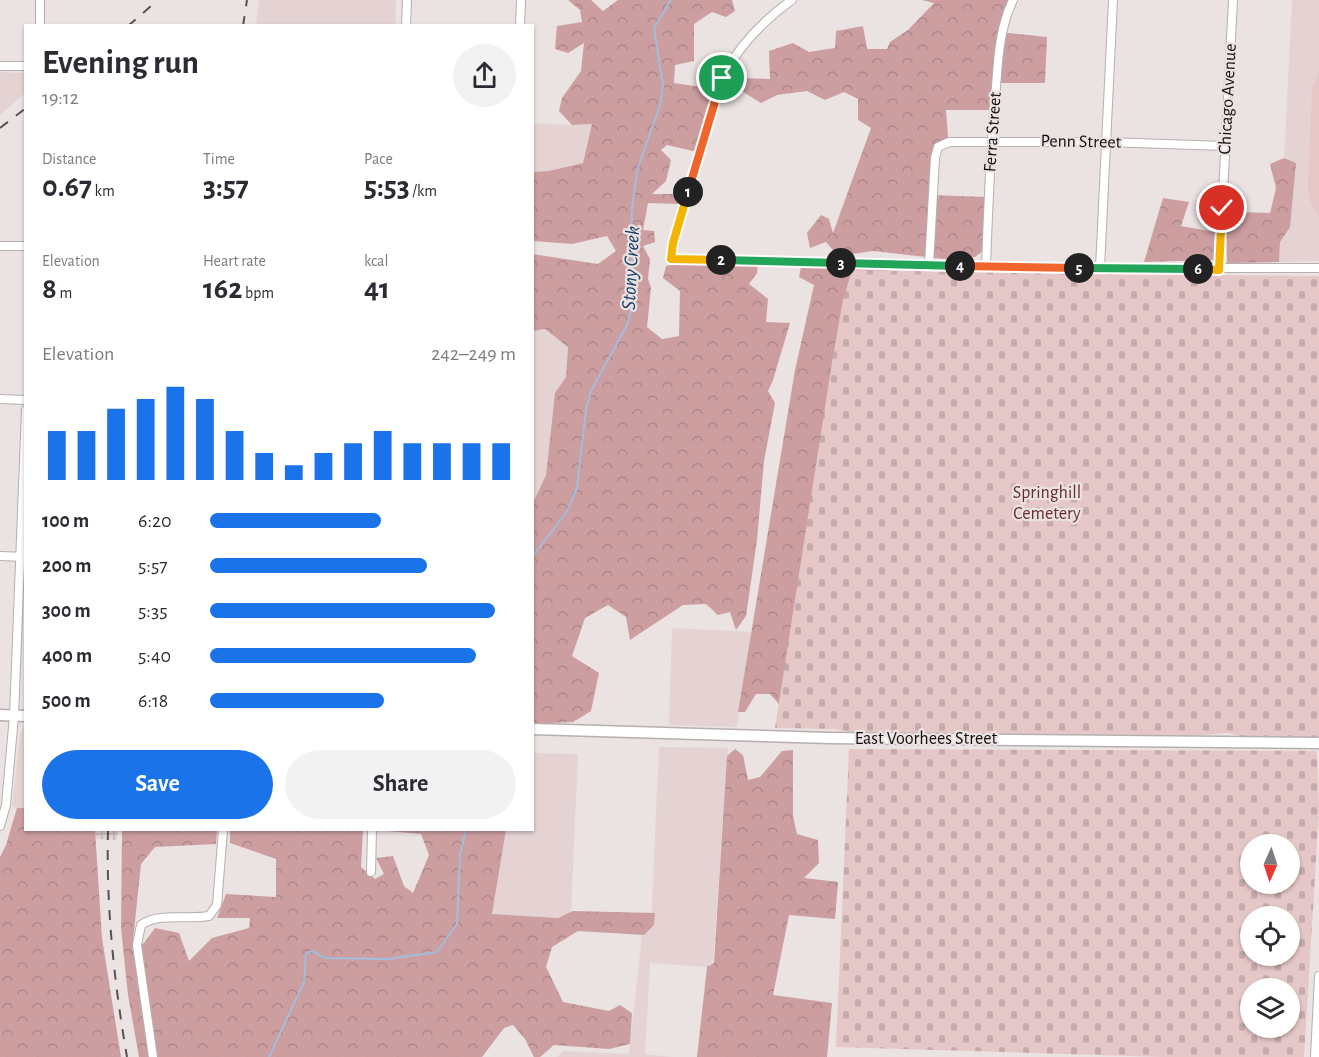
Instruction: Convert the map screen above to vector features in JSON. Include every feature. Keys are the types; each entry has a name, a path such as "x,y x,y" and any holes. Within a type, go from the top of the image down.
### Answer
{"main road":[{"path":"0,716 20,716"},
{"name":"East Voorhees Street","path":"534,729 829,738 1319,743"}],"street":[{"path":"40,0 40,24"},
{"path":"406,24 407,0"},
{"path":"520,24 521,0"},
{"path":"792,0 777,11 732,57 722,78 673,243 671,259 1219,270 1319,268"},
{"name":"Ferra Street","path":"986,266 1000,40 1004,18 1013,0"},
{"path":"1100,268 1113,0"},
{"name":"Chicago Avenue","path":"1219,270 1233,0"},
{"path":"0,66 24,66"},
{"name":"Penn Street","path":"929,265 935,158 938,147 949,142 1106,142 1225,146"},
{"path":"0,246 24,246"},
{"path":"0,399 24,400"},
{"path":"0,826 6,805 20,716 24,508"},
{"path":"0,556 23,557"},
{"path":"153,1057 137,945 141,925 149,919 158,917 209,916 217,905 224,831"},
{"path":"371,872 372,831"},
{"path":"1315,1057 1319,976"}],"shaded area":[{"path":"259,0 396,0 395,24 256,24"},
{"path":"1292,0 1319,0 1319,261 1279,262"},
{"path":"0,72 24,73 24,94 0,115"},
{"path":"534,123 592,124 583,163 534,172"},
{"path":"545,329 568,346 566,377 555,393 546,475 534,503 534,331"},
{"path":"672,628 751,632 737,727 669,725"},
{"path":"24,727 24,808 12,807 20,733"},
{"path":"659,747 728,748 713,963 707,967 650,963 645,1054 672,1057 557,1057 563,1051 629,1054 642,935 651,927"},
{"path":"534,753 578,754 571,912 558,918 492,914 506,831 534,831"},
{"path":"95,831 118,831 117,840 95,839"}],"green space":[{"path":"568,0 591,0 603,11 618,0 732,0 735,11 726,17 712,12 694,24 694,61 675,65 674,83 715,89 697,152 667,145 661,150 671,160 666,181 652,194 681,194 679,204 648,203 643,230 654,231 655,242 643,246 650,259 648,279 651,288 647,327 662,339 679,336 680,291 663,278 666,266 682,263 758,264 757,273 749,284 768,299 766,322 790,323 768,391 775,403 764,461 757,540 746,616 736,630 730,612 718,615 706,604 683,605 630,640 626,617 608,605 585,618 572,656 599,673 591,711 573,722 534,724 534,501 546,475 555,393 566,377 568,347 545,329 534,331 534,254 598,264 616,251 607,236 572,244 534,241 534,172 583,163 592,124 572,125 559,111 562,98 581,71 584,43 568,53 555,49 557,26 582,22 580,10"},
{"path":"922,0 1009,0 999,32 1047,37 1045,83 999,83 990,110 946,110 948,138 932,149 930,195 986,197 984,250 975,257 944,259 873,251 838,256 826,242 810,248 807,233 821,215 829,219 833,233 871,128 858,120 858,99 844,92 825,100 807,91 777,95 761,103 740,90 741,78 770,79 769,51 793,43 809,52 835,48 836,31 863,26 867,49 887,49 890,42 908,30 934,3"},
{"path":"1319,71 1319,217 1311,204 1308,190 1312,88"},
{"path":"1284,158 1296,163 1290,227 1280,242 1279,262 1227,263 1226,224 1237,212 1270,213 1276,188 1270,164"},
{"path":"1163,198 1189,202 1181,226 1215,232 1214,260 1144,262"},
{"path":"801,267 889,270 779,704 770,694 756,694 745,712 738,712 795,370 814,285 799,277"},
{"name":"Springhill Cemetery","path":"852,270 1319,276 1319,738 1241,736 1228,733 1191,736 849,732 835,729 775,728 833,356 843,300"},
{"path":"735,749 743,755 748,780 760,777 782,751 793,750 793,816 797,834 818,840 819,863 804,878 838,882 835,919 789,915 773,995 832,1003 827,1057 697,1057 707,967 714,963 727,756"},
{"path":"849,749 1317,751 1319,810 1304,1057 1163,1057 836,1047"},
{"path":"17,808 24,808 24,831 95,831 102,938 121,1057 0,1057 0,857"},
{"path":"122,831 217,831 216,844 155,847 141,864 132,950 144,943 155,928 179,933 189,961 212,938 249,928 250,918 217,918 226,894 276,897 276,859 230,843 230,831 363,831 361,867 375,879 384,874 376,858 393,856 404,886 413,893 429,855 421,834 388,831 506,831 492,914 558,918 573,911 655,913 654,925 644,935 578,931 552,947 546,967 563,1002 609,1011 620,1005 632,1013 630,1044 609,1049 554,1045 540,1057 534,1057 525,1039 513,1025 504,1028 482,1057 139,1057 128,995 121,928"}],"waterway":[{"name":"Stony Creek","path":"534,554 566,513 577,488 586,409 591,391 628,323 632,304 632,208 637,171 660,105 663,86 654,28 671,0"},
{"name":"Stony Creek","path":"269,1057 304,982 306,954 312,951 325,958 388,959 437,952 457,924 460,855 466,831"}],"railway":[{"path":"130,24 158,0"},
{"path":"243,24 247,0"},
{"path":"0,128 24,110"},
{"path":"108,831 108,887 112,944 127,1057"}],"route":[{"path":"722,78 673,243 671,259 1219,270 1222,208"}]}
